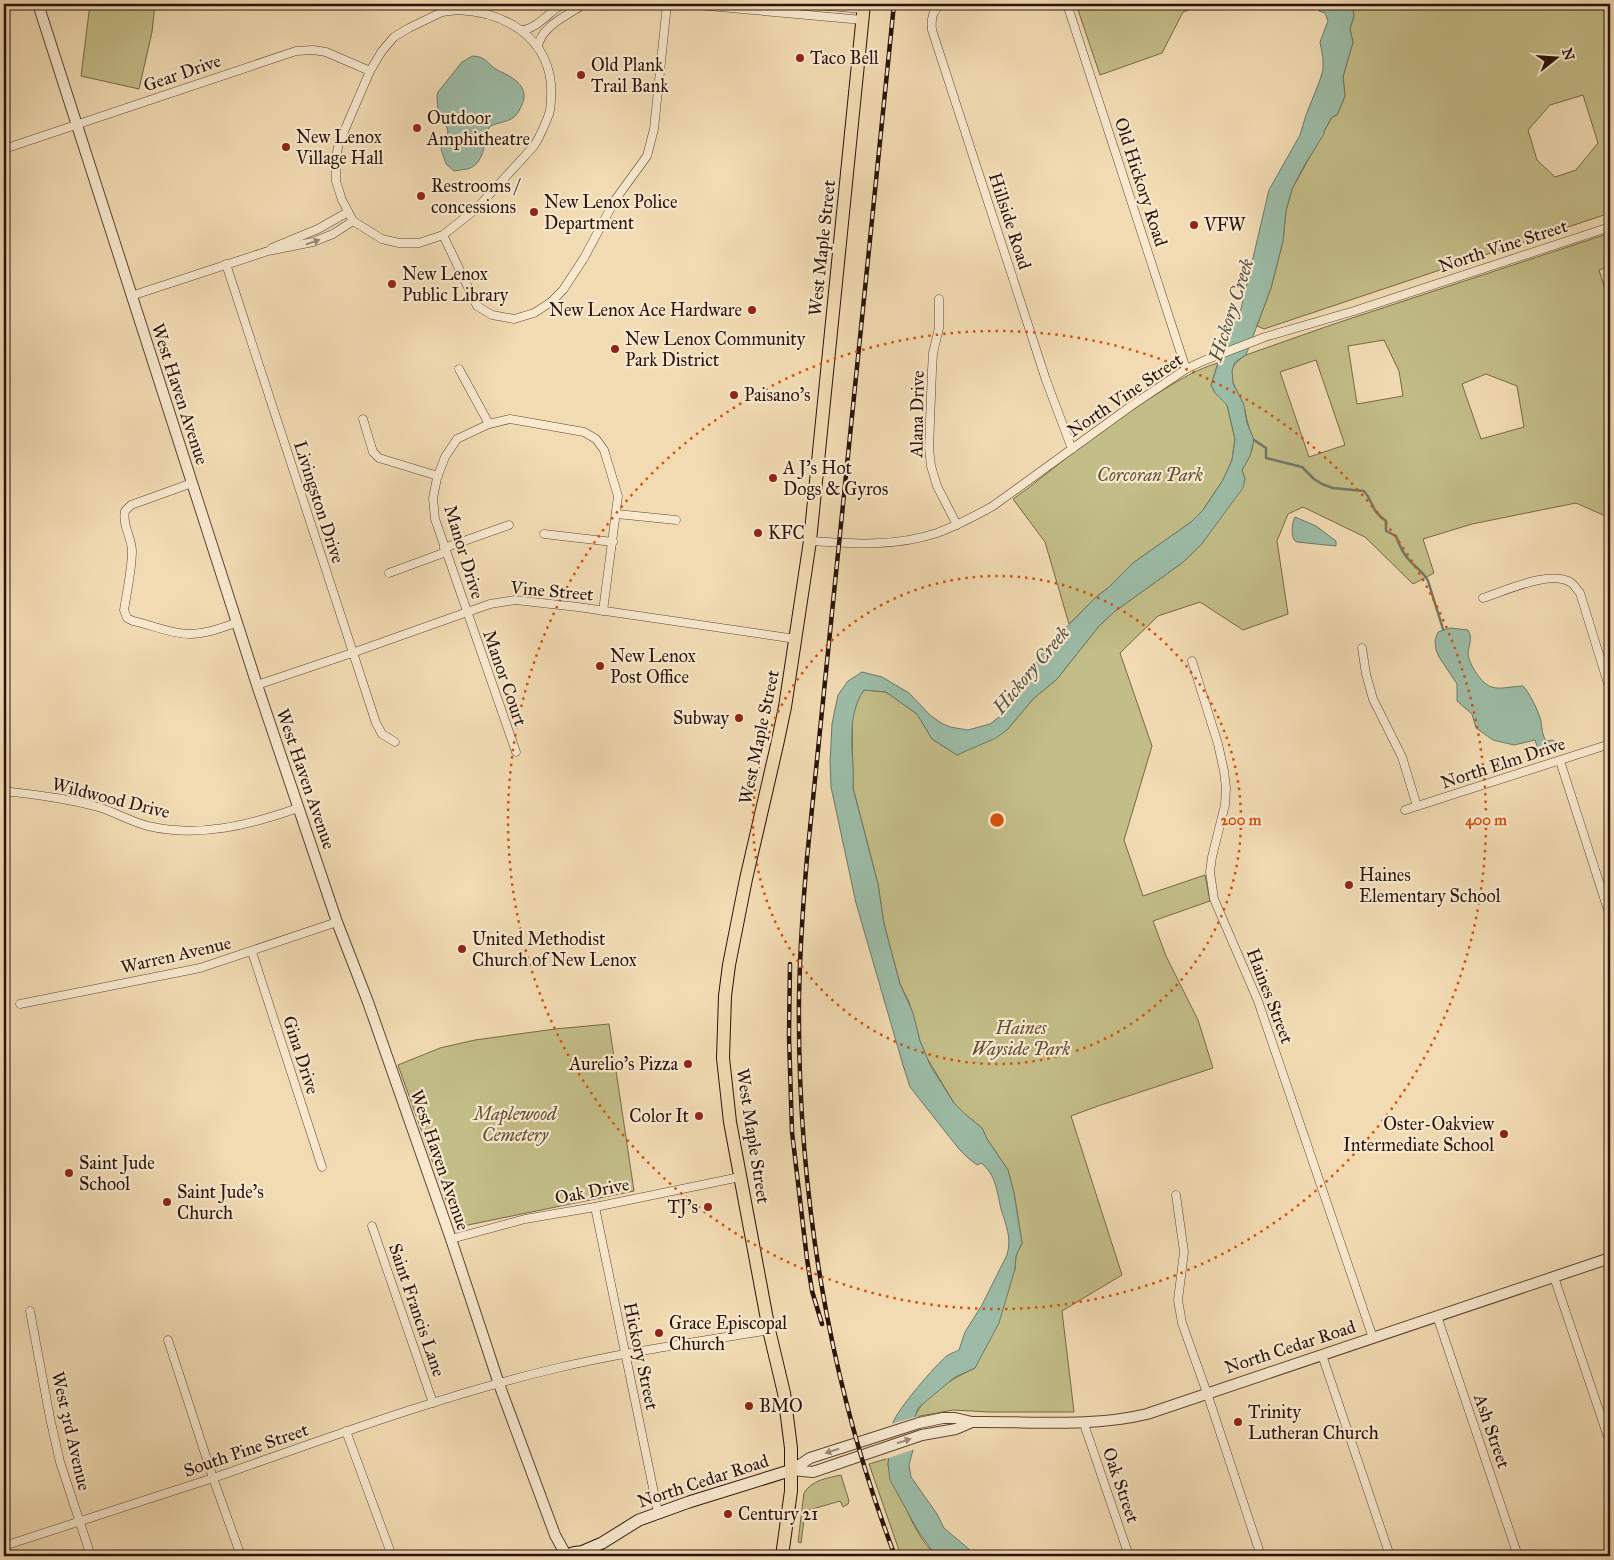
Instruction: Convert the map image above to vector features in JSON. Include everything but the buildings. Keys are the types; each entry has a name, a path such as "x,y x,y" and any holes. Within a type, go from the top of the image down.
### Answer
{"main road":[{"name":"West Maple Street","path":"782,1556 791,1491 791,1448 788,1420 730,1122 724,1076 724,996 728,965 746,879 779,738 810,540 863,11"},
{"name":"North Cedar Road","path":"566,1556 585,1554 632,1523 658,1512 792,1470"},
{"path":"597,1556 602,1543"}],"street":[{"name":"West Haven Avenue","path":"38,4 256,685 337,922 368,1002 499,1384 555,1535 566,1556"},
{"path":"522,30 527,30 539,23 562,4"},
{"path":"538,48 538,43 544,31 581,6 588,4"},
{"path":"442,235 477,306 492,315 514,319 534,313 551,302 563,290 584,258 615,200 647,156 654,129 666,4"},
{"path":"686,4 863,11"},
{"path":"804,4 863,11"},
{"name":"Hillside Road","path":"942,4 938,6 931,17 932,30 1046,380 1072,449"},
{"name":"Old Hickory Road","path":"1067,4 1186,369"},
{"path":"442,8 493,15 522,30 538,48 549,69 550,113 534,146 476,210 442,235 419,243 399,243 382,239 353,221 342,200 336,181 336,157 339,144 370,71 382,51 394,38 442,8"},
{"name":"Gear Drive","path":"4,149 296,51 313,50 326,52 370,71"},
{"path":"268,251 325,225 348,212"},
{"path":"131,296 268,251 313,242 332,234 353,221"},
{"name":"North Vine Street","path":"810,540 872,544 889,543 922,537 957,525 993,506 1186,369 1203,361 1265,337 1354,311 1610,227"},
{"name":"Livingston Drive","path":"226,264 376,723 382,734 395,742"},
{"name":"Alana Drive","path":"939,299 939,328 933,353 929,448 931,466 937,486 957,525"},
{"path":"459,369 489,424"},
{"path":"363,419 373,452 379,458 438,476"},
{"name":"Manor Drive","path":"467,613 435,519 433,498 445,457 457,439 489,424 510,419 584,432 596,439 604,450 618,496 603,611"},
{"path":"192,483 131,505 125,511 124,524 132,547 124,610 127,618 133,622 177,633 199,633 236,623"},
{"path":"617,514 676,520"},
{"path":"389,573 509,525"},
{"path":"544,534 613,542"},
{"path":"1483,598 1541,579 1556,578 1570,582 1580,593 1610,690"},
{"name":"Vine Street","path":"256,685 490,604 515,600 796,639"},
{"name":"Manor Court","path":"467,613 516,752"},
{"path":"1362,648 1366,674 1373,699 1402,757 1417,806"},
{"name":"Haines Street","path":"1192,661 1218,744 1226,788 1225,805 1210,872 1214,899 1258,1002 1373,1338"},
{"name":"North Elm Drive","path":"1405,810 1610,744"},
{"path":"1560,761 1610,916"},
{"name":"Wildwood Drive","path":"4,791 58,797 100,808 148,826 182,830 226,829 298,808"},
{"name":"Warren Avenue","path":"20,1004 200,968 337,922"},
{"name":"Gina Drive","path":"252,952 322,1167"},
{"name":"Oak Drive","path":"450,1239 525,1219 595,1207 740,1177"},
{"path":"1176,1195 1184,1252 1178,1300 1182,1323 1261,1556"},
{"name":"Hickory Street","path":"595,1207 658,1512"},
{"name":"Saint Francis Lane","path":"372,1226 433,1403"},
{"name":"North Cedar Road","path":"792,1470 810,1458 932,1420 955,1418 972,1422 1084,1424 1129,1418 1167,1408 1610,1258"},
{"path":"1554,1277 1610,1443"},
{"name":"West 3rd Avenue","path":"30,1311 60,1462 91,1556"},
{"name":"Ash Street","path":"1437,1316 1518,1556"},
{"name":"South Pine Street","path":"4,1546 213,1478 346,1431 499,1384 553,1369 626,1354 770,1330"},
{"path":"168,1340 213,1478 241,1556"},
{"path":"1322,1355 1390,1556"},
{"name":"North Cedar Road","path":"792,1470 813,1472 934,1432 956,1429 972,1422"},
{"name":"Oak Street","path":"1084,1424 1129,1556"},
{"path":"346,1431 392,1556"}],"green space":[{"path":"90,4 155,4 152,32 139,89 81,76"},
{"path":"1076,4 1204,4 1183,12 1162,53 1100,75"},
{"path":"1352,4 1610,4 1610,213 1264,329 1257,326 1271,288 1283,241 1286,211 1292,189 1332,117 1337,115 1345,96 1343,77 1353,42 1350,29 1354,16","holes":["1583,95 1598,143 1576,170 1555,177 1537,160 1528,130 1550,105"]},
{"name":"Haines Wayside Park","path":"1610,233 1610,266 1599,270 1610,305 1610,518 1576,503 1472,524 1423,539 1434,573 1413,584 1365,537 1303,507 1288,514 1277,541 1288,614 1243,630 1200,602 1158,616 1120,653 1152,746 1124,840 1143,896 1205,875 1210,901 1153,921 1166,956 1198,1020 1213,1068 1071,1116 1122,1275 1062,1311 1074,1412 953,1410 915,1417 925,1402 940,1388 975,1368 1015,1269 1016,1256 1022,1243 1014,1193 1008,1170 987,1139 982,1128 954,1103 927,1058 909,1002 900,984 884,924 878,884 853,788 852,718 858,699 864,690 886,692 917,714 932,739 957,755 1007,730 1033,699 1057,679 1099,626 1114,612 1182,563 1201,545 1245,479 1242,470 1251,453 1253,440 1244,407 1232,378 1233,367 1246,355","holes":["1384,340 1399,371 1403,396 1357,404 1348,346","1316,360 1345,445 1309,457 1280,372","1486,374 1517,386 1524,427 1481,439 1462,384"]},
{"name":"Corcoran Park","path":"1218,363 1211,385 1215,393 1227,405 1235,439 1232,460 1223,480 1203,510 1191,522 1133,563 1069,624 1045,542 1013,499 1138,406 1189,375"},
{"name":"Maplewood Cemetery","path":"609,1024 634,1191 463,1226 454,1222 398,1065 440,1048 475,1040"},
{"path":"889,1458 888,1464 908,1513 920,1536 936,1556 901,1556 869,1464"},
{"path":"841,1475 849,1501 848,1504 843,1507 840,1501 806,1511 807,1518 804,1520 801,1543 798,1542 804,1493 816,1482"}],"shaded area":[{"path":"1317,4 1352,4 1354,16 1350,29 1353,42 1343,77 1345,96 1337,115 1332,117 1292,189 1286,211 1283,241 1271,288 1246,355 1235,362 1232,370 1233,383 1244,405 1247,423 1254,440 1250,456 1242,470 1245,479 1243,488 1201,545 1182,563 1114,612 1099,626 1057,679 1033,699 1007,730 996,738 957,755 932,739 917,714 886,692 864,690 854,713 852,725 853,788 878,884 884,924 900,984 913,1013 920,1041 931,1067 954,1103 982,1128 987,1139 1008,1170 1014,1193 1022,1243 1016,1256 1015,1269 999,1323 975,1368 955,1377 918,1408 915,1417 913,1450 909,1465 911,1477 937,1514 944,1528 977,1556 936,1556 917,1529 890,1480 888,1464 893,1423 909,1398 935,1367 948,1355 959,1350 965,1332 982,1305 1007,1255 1009,1237 990,1172 981,1163 977,1165 959,1149 910,1087 903,1065 856,903 831,787 832,724 838,695 848,681 862,672 882,677 909,693 931,716 950,727 968,730 990,724 1003,714 1046,648 1096,597 1133,563 1191,522 1203,510 1223,480 1232,460 1235,439 1227,405 1215,393 1211,385 1224,333 1240,313 1269,190 1300,135 1323,70 1320,42 1328,21 1325,13 1319,11"},
{"path":"472,56 484,59 495,69 516,80 523,89 524,100 514,117 489,127 481,158 477,163 473,167 454,171 446,164 441,149 448,132 445,120 438,110 437,96 438,92 462,62"},
{"path":"1295,517 1316,526 1336,541 1336,546 1297,542 1294,540 1292,528"},
{"path":"1450,628 1468,630 1470,662 1484,682 1495,688 1523,686 1531,697 1538,713 1546,741 1552,740 1562,745 1561,748 1542,754 1539,752 1535,740 1514,745 1493,740 1476,728 1472,714 1457,701 1457,684 1436,650 1435,640 1438,632"}],"pier":[{"path":"918,1416 915,1449 886,1459 891,1424"}],"waterway":[{"path":"1254,440 1266,448 1266,458 1302,467 1322,484 1333,488 1364,491 1377,513 1386,521 1386,531 1396,536 1401,549 1428,581 1443,629"}],"railway":[{"path":"894,4 807,858 799,997 804,1139 821,1281 834,1351 851,1420 871,1489 895,1556"},
{"path":"790,964 789,1036 792,1132 807,1259 812,1291 822,1324"}],"place":[{"name":"Taco Bell","path":"800,58"},
{"name":"Old Plank Trail Bank","path":"581,75"},
{"name":"Outdoor Amphitheatre","path":"417,128"},
{"name":"New Lenox Village Hall","path":"286,147"},
{"name":"Restrooms / concessions","path":"421,196"},
{"name":"New Lenox Police Department","path":"534,212"},
{"name":"VFW","path":"1194,225"},
{"name":"New Lenox Public Library","path":"392,284"},
{"name":"New Lenox Ace Hardware","path":"752,310"},
{"name":"New Lenox Community Park District","path":"615,349"},
{"name":"Paisano's","path":"734,395"},
{"name":"A J's Hot Dogs & Gyros","path":"773,478"},
{"name":"KFC","path":"758,533"},
{"name":"New Lenox Post Office","path":"600,666"},
{"name":"Subway","path":"739,718"},
{"name":"Haines Elementary School","path":"1349,885"},
{"name":"United Methodist Church of New Lenox","path":"462,949"},
{"name":"Aurelio's Pizza","path":"688,1064"},
{"name":"Color It","path":"699,1116"},
{"name":"Oster-Oakview Intermediate School","path":"1504,1134"},
{"name":"Saint Jude School","path":"69,1173"},
{"name":"Saint Jude's Church","path":"167,1202"},
{"name":"TJ's","path":"708,1207"},
{"name":"Grace Episcopal Church","path":"659,1333"},
{"name":"BMO","path":"749,1406"},
{"name":"Trinity Lutheran Church","path":"1238,1422"},
{"name":"Century 21","path":"728,1514"}],"water label":[{"name":"Hickory Creek","path":"1231,310"},
{"name":"Hickory Creek","path":"1031,670"}]}
